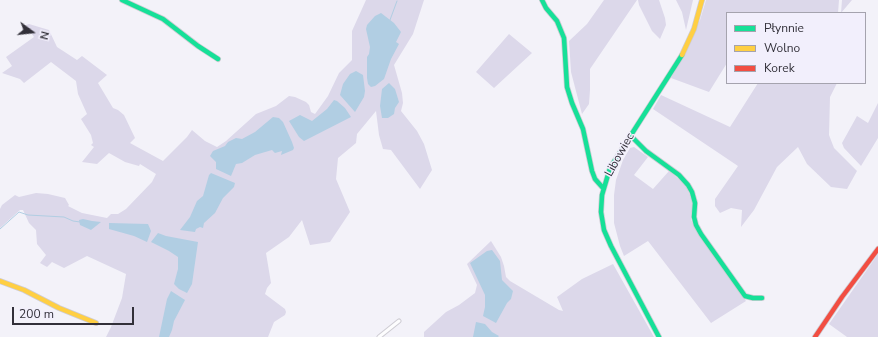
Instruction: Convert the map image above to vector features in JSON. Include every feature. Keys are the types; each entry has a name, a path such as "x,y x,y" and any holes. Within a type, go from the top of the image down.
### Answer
{"street":[{"path":"122,0 163,19 198,46 218,59"},
{"path":"542,0 546,8 557,20 564,38 567,86 572,103 583,129 592,171 595,179 603,188"},
{"name":"Libowiec","path":"659,337 604,230 601,212 603,188 610,168 684,52 694,29 702,0"},
{"path":"630,135 646,151 679,175 688,185 695,203 694,217 696,225 701,234 745,296 762,298"},
{"path":"815,337 878,248"},
{"path":"0,281 24,290 59,308 96,323"},
{"path":"379,337 399,321"}],"shaded area":[{"path":"366,0 424,0 413,34 394,65 402,93 403,103 401,111 417,131 424,144 432,170 420,189 391,150 383,149 379,135 376,111 357,134 356,143 338,158 336,179 350,212 330,242 310,245 302,220 289,237 266,253 271,283 265,294 285,309 286,312 285,315 274,322 268,337 106,337 122,298 126,274 87,256 64,268 52,262 47,267 40,263 46,255 37,244 36,230 29,223 23,210 20,210 0,228 0,209 2,205 15,195 19,197 36,193 65,198 69,205 68,206 82,213 107,218 111,214 118,214 126,209 152,182 156,174 140,164 139,166 125,162 109,153 97,164 82,162 94,147 91,145 93,143 91,135 81,119 87,114 78,94 76,81 51,62 24,83 20,79 2,73 12,66 6,57 34,37 26,25 29,24 49,30 57,47 77,60 82,56 107,75 98,83 113,108 124,115 135,138 130,143 163,161 192,130 205,141 217,147 226,141 256,114 276,106 289,96 306,102 309,105 311,112 315,114 328,96 339,73 352,60 352,31"},
{"path":"604,0 637,0 590,69 589,104 582,114 571,72 569,41 587,24"},
{"path":"638,0 659,0 666,25 660,39 652,31"},
{"path":"676,0 693,0 686,30 682,12"},
{"path":"706,0 839,0 838,12 726,12 726,65 709,92 671,78 700,20"},
{"path":"842,0 852,0 842,12"},
{"path":"509,34 532,53 494,88 476,72"},
{"path":"757,84 836,84 830,97 829,135 834,148 857,171 847,189 831,187 807,164 798,147 777,167 754,210 741,227 742,210 731,208 720,213 715,206 715,199 738,166 653,109 661,95 730,127"},
{"path":"878,103 878,138 861,166 844,148 842,143 857,116 868,123"},
{"path":"634,147 648,157 634,175 653,189 669,171 686,185 693,203 691,220 746,301 711,323 648,241 624,256 614,223 614,195 616,180 623,160 630,148"},
{"path":"491,241 501,257 506,277 510,281 563,311 557,297 582,279 613,264 654,337 424,337 424,332 446,312 459,305 475,293 477,285 467,264"},
{"path":"878,254 878,337 847,337 829,324"}],"water":[{"path":"381,13 394,23 401,32 396,42 399,44 391,59 384,79 375,86 371,87 368,84 367,78 367,57 370,47 366,29 367,25 375,16"},
{"path":"356,71 363,75 365,91 364,97 355,112 340,95 343,84 350,74"},
{"path":"389,83 395,89 399,102 395,108 394,114 388,118 382,118 380,106 382,89"},
{"path":"334,100 345,108 351,117 304,141 299,137 289,121 300,115 312,121 327,109"},
{"path":"273,117 279,118 283,122 292,142 294,148 293,150 281,155 282,151 275,153 272,150 255,155 242,163 236,164 231,176 216,169 216,162 210,156 213,151 225,146 228,142 236,138 242,139 255,132"},
{"path":"211,173 235,183 234,187 223,198 215,213 204,223 203,228 200,227 196,229 195,232 180,230 190,217 197,201 203,196 209,175"},
{"path":"83,219 101,222 91,230 80,225 79,220"},
{"path":"109,223 148,224 151,231 147,242 134,236 109,229"},
{"path":"158,233 198,242 192,284 187,293 179,289 174,284 178,269 178,257 151,242"},
{"path":"492,250 500,261 502,280 513,291 511,299 507,303 496,323 483,316 485,295 470,263 487,251"},
{"path":"171,291 185,300 174,321 169,337 159,337 167,299"},
{"path":"476,322 485,324 492,332 499,336 473,337"}],"waterway":[{"path":"390,20 397,1"},
{"path":"0,229 19,212 28,215 64,217 80,222"}],"traffic: fast":[{"path":"122,0 163,19 198,46 218,59"},
{"path":"542,0 546,8 557,21 564,38 567,87 583,129 592,171 595,179 603,188"},
{"path":"659,337 604,230 601,212 602,195 610,168 682,55"},
{"path":"630,135 646,151 679,175 688,185 695,203 694,217 696,225 701,234 745,296 762,298"}],"traffic: slow":[{"path":"682,55 694,29 702,0"},
{"path":"0,281 24,290 59,308 96,323"}],"traffic: jam":[{"path":"815,337 842,297 878,249"}]}
